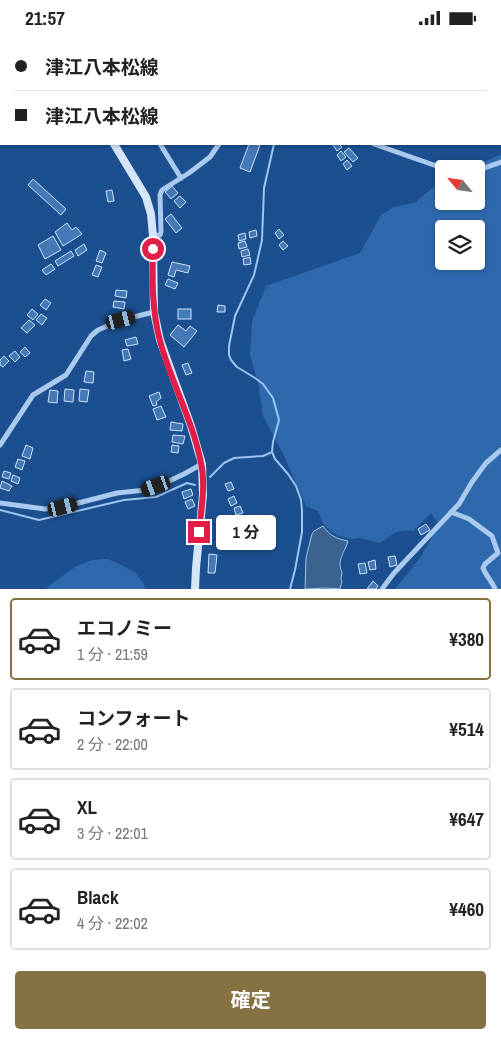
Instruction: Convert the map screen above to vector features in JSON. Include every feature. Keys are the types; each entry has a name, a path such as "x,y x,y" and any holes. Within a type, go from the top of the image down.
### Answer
{"main road":[{"path":"115,145 146,197 151,214 154,312 160,340 191,426 202,464 203,495 195,589"}],"street":[{"path":"161,145 180,178"},
{"path":"153,236 160,235 161,231 160,195 162,190 210,157 218,145"},
{"path":"377,145 435,165"},
{"path":"485,168 501,162"},
{"path":"0,445 33,395 66,375 91,336 98,330 121,320 154,312"},
{"path":"382,589 394,573 459,504 486,463 501,451"},
{"path":"0,503 45,509 63,507 118,493 146,490 165,483 202,464"},
{"path":"451,512 469,519 492,536 498,553 483,568 495,589"}],"shaded area":[{"path":"501,154 501,589 395,589 420,558 439,525 431,513 413,531 399,532 380,543 336,535 324,525 318,511 306,506 284,456 263,416 258,382 250,355 252,322 266,286 360,253 381,215 394,207 415,203 435,186 435,210 485,210 485,162"},
{"path":"323,526 334,537 348,541 340,560 342,581 340,589 305,589 306,558 312,534"},
{"path":"108,559 135,573 146,589 46,589 75,567 92,560"}],"building":[{"path":"249,145 260,145 250,172 240,168"},
{"path":"333,145 340,145 342,147 337,151"},
{"path":"349,148 358,158 353,162 344,152"},
{"path":"341,151 346,157 341,161 337,155"},
{"path":"347,160 352,166 347,170 343,164"},
{"path":"33,179 66,209 61,215 28,185"},
{"path":"172,186 178,193 171,199 165,192"},
{"path":"112,190 114,201 108,202 106,191"},
{"path":"180,196 186,202 180,208 174,201"},
{"path":"171,214 182,228 176,233 165,219"},
{"path":"67,223 72,230 76,227 82,234 63,246 55,232"},
{"path":"279,229 284,235 279,239 275,233"},
{"path":"256,230 257,236 250,238 249,232"},
{"path":"245,233 246,239 239,241 238,235"},
{"path":"53,236 61,250 45,259 38,245"},
{"path":"245,241 247,247 239,249 238,243"},
{"path":"283,241 288,246 283,250 279,245"},
{"path":"84,244 87,250 78,256 75,250"},
{"path":"248,249 250,255 242,257 241,251"},
{"path":"100,250 106,253 102,263 96,261"},
{"path":"71,251 74,256 58,266 55,261"},
{"path":"250,257 251,264 244,265 243,259"},
{"path":"172,262 190,266 188,273 176,270 174,277 168,275"},
{"path":"51,264 55,269 46,275 42,270"},
{"path":"96,265 102,267 98,277 92,275"},
{"path":"168,279 178,283 175,289 165,285"},
{"path":"116,290 127,291 126,298 115,296"},
{"path":"45,299 51,303 46,310 40,305"},
{"path":"114,301 125,302 124,309 113,307"},
{"path":"218,305 225,306 225,312 217,312"},
{"path":"32,309 38,314 33,320 27,315"},
{"path":"178,309 191,309 191,319 178,319"},
{"path":"41,314 47,318 42,325 36,320"},
{"path":"29,320 35,325 27,333 21,328"},
{"path":"178,325 186,331 190,326 197,331 184,347 170,335"},
{"path":"136,337 138,344 127,346 125,340"},
{"path":"25,347 30,353 25,357 20,352"},
{"path":"128,349 131,359 124,361 122,350"},
{"path":"15,351 20,357 15,362 9,356"},
{"path":"4,356 9,361 3,367 0,365 0,360"},
{"path":"188,363 192,373 186,375 182,365"},
{"path":"86,371 94,372 93,383 84,382"},
{"path":"65,389 74,390 73,402 64,401"},
{"path":"80,389 89,390 87,402 79,401"},
{"path":"50,390 58,391 57,403 48,402"},
{"path":"159,392 161,398 156,402 157,405 153,406 149,396"},
{"path":"161,406 166,417 157,420 153,409"},
{"path":"171,422 183,424 182,431 170,430"},
{"path":"173,435 185,436 183,444 172,442"},
{"path":"26,445 33,448 30,459 22,456"},
{"path":"172,445 179,446 178,453 171,452"},
{"path":"18,459 25,461 22,470 15,467"},
{"path":"4,471 11,473 9,479 2,477"},
{"path":"13,475 20,478 18,484 11,481"},
{"path":"2,481 12,486 9,491 0,488"},
{"path":"231,482 234,489 228,491 225,484"},
{"path":"191,489 193,495 184,499 182,492"},
{"path":"234,496 237,503 231,506 228,499"},
{"path":"192,499 195,506 188,509 185,502"},
{"path":"240,506 243,513 236,515 234,508"},
{"path":"426,524 430,530 421,535 418,529"},
{"path":"209,554 217,555 215,573 208,573"},
{"path":"395,556 397,565 390,567 388,557"},
{"path":"375,560 376,569 370,570 368,562"},
{"path":"365,563 367,573 360,574 358,564"},
{"path":"373,581 378,586 376,589 367,589"}],"waterway":[{"path":"274,145 264,188 262,240 254,275 235,316 229,355 237,367 263,384 273,398 279,420 272,452 275,459 296,486 301,500 302,532 290,589"},
{"path":"210,477 224,463 234,458 263,456 272,452"},
{"path":"0,510 39,520 124,500 156,497 187,483 195,485"}],"route":[{"path":"153,249 154,312 160,340 191,426 202,464 203,495 199,532"}]}
